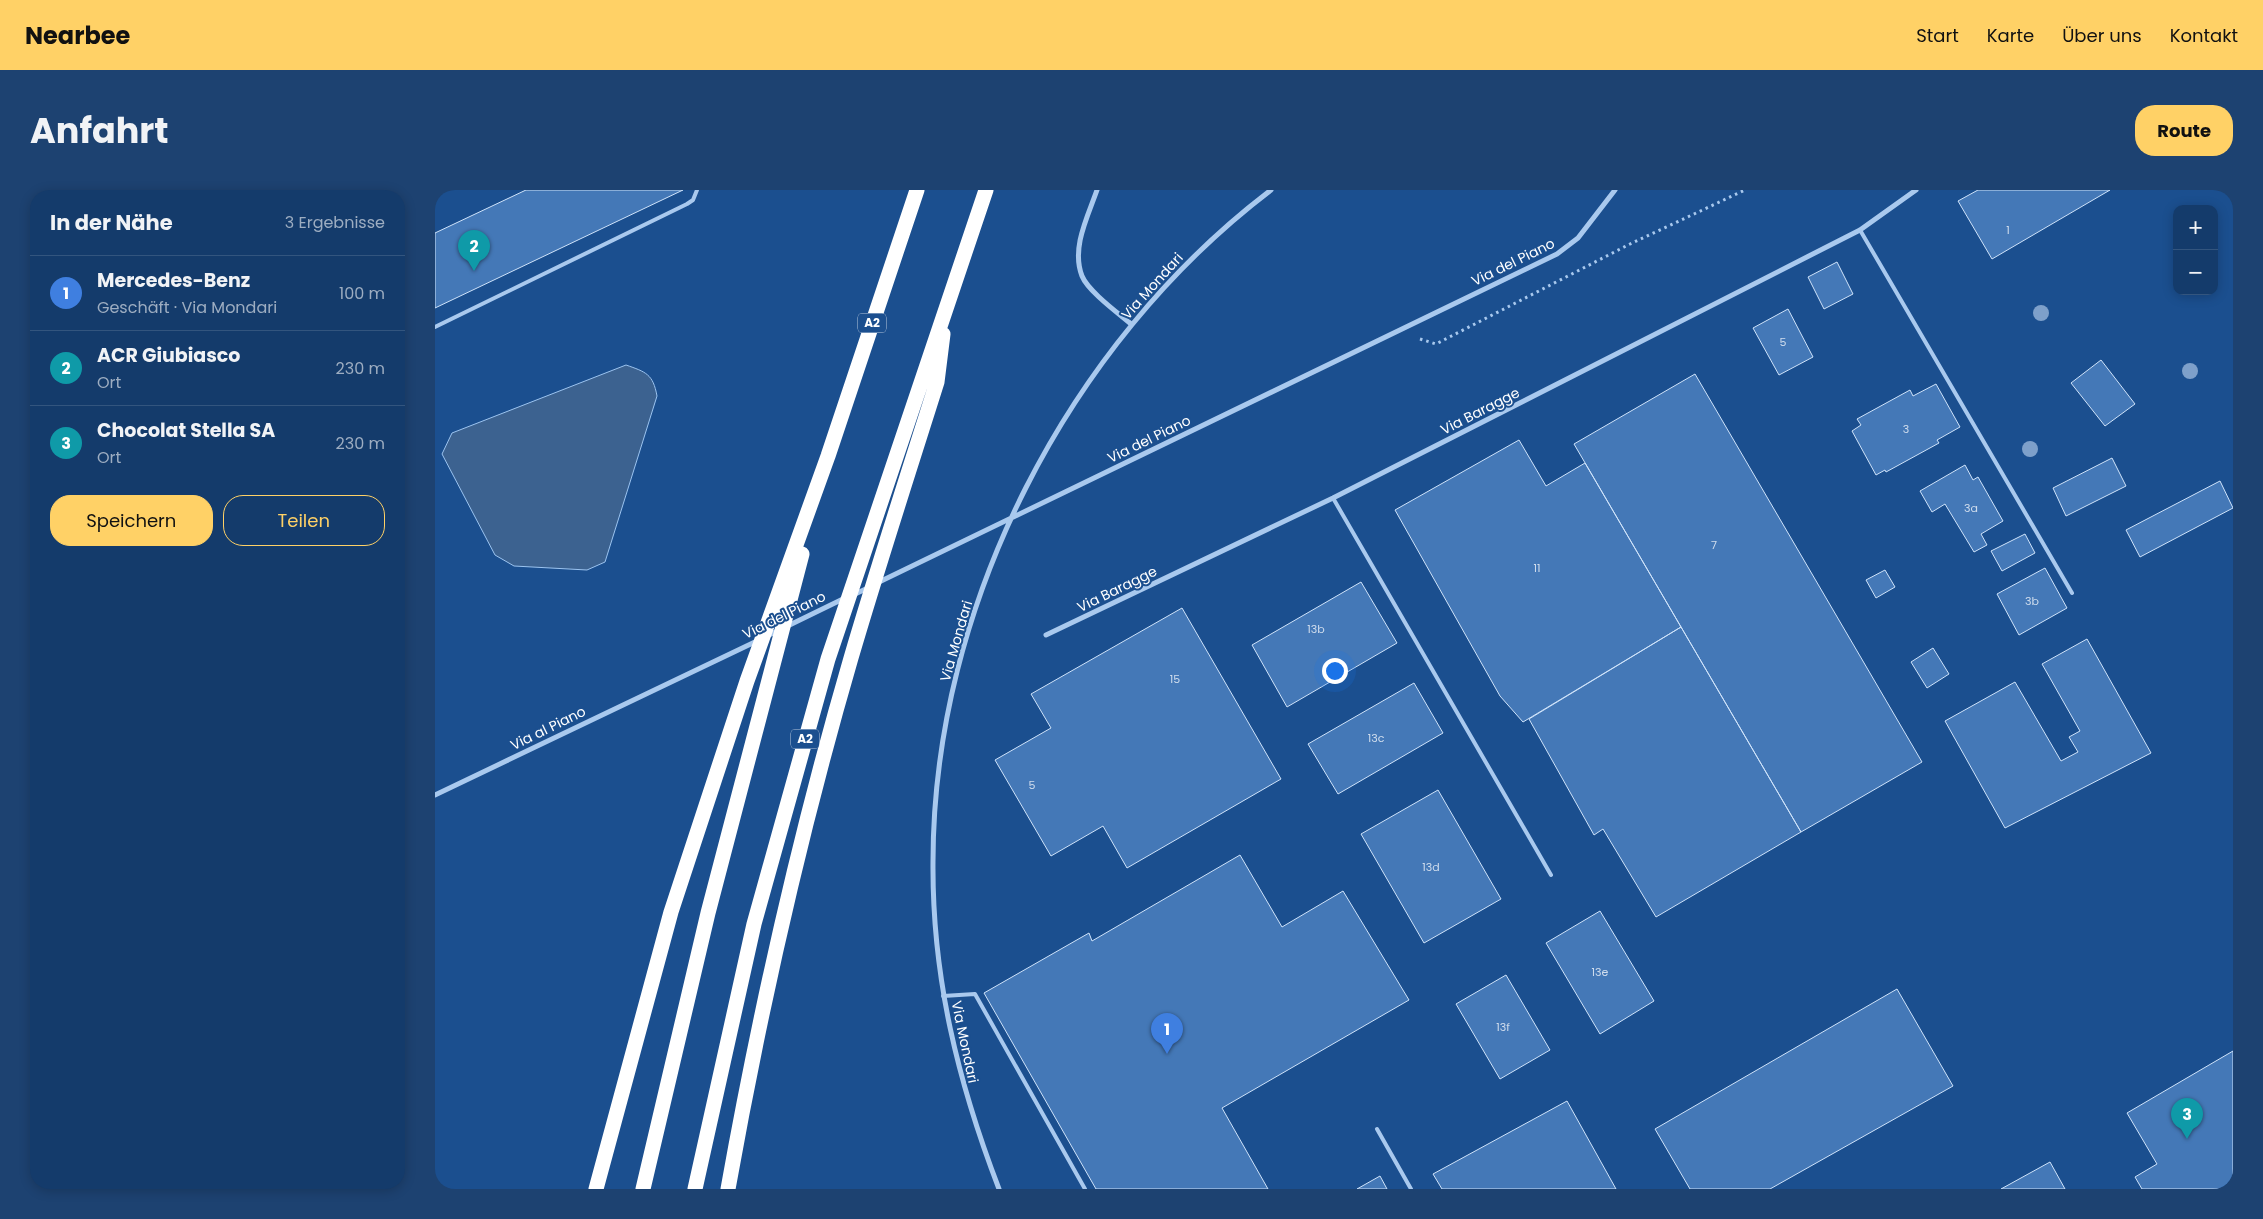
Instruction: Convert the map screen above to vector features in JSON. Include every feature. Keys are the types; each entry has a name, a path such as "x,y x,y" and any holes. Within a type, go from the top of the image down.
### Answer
{"highway":[{"name":"A2","path":"596,1189 671,912 747,681 828,456 917,190"},
{"name":"A2","path":"695,1189 754,924 828,659 948,298 986,190"},
{"name":"A2","path":"728,1189 753,1050 780,932 851,659 937,382 948,298"},
{"name":"A2","path":"643,1189 708,913 828,456"}],"street":[{"path":"1097,190 1079,248 1079,264 1082,277 1131,324"},
{"name":"Via Mondari","path":"999,1189 965,1095 943,996 936,929 933,862 942,753 959,666 994,556 1033,473 1073,406 1131,324 1195,256 1235,219 1271,190"},
{"name":"Via del Piano","path":"671,682 1571,245 1615,190"},
{"name":"Via Baragge","path":"1046,635 1333,498 1860,230 1916,190"},
{"name":"Via al Piano","path":"435,795 671,682"}],"lane":[{"path":"435,327 687,204 693,200 697,190"},
{"path":"1860,230 2072,592"},
{"path":"1333,498 1551,875"},
{"path":"943,996 975,994 1085,1189"},
{"path":"1377,1129 1411,1189"}],"path":[{"path":"1395,332 1436,344 1628,245 1745,190"}],"water":[{"path":"626,365 644,372 651,378 657,396 605,562 587,570 514,566 495,555 442,454 452,433"}],"building":[{"path":"526,190 683,190 435,308 435,233"},
{"path":"1978,190 2110,190 1992,259 1958,201"},
{"path":"1837,262 1853,294 1824,309 1808,277"},
{"path":"1788,309 1813,357 1779,375 1753,328"},
{"path":"2101,360 2135,404 2105,426 2071,383"},
{"path":"1695,374 1922,762 1801,832 1574,444"},
{"path":"1936,384 1960,427 1937,440 1939,443 1886,472 1885,470 1876,475 1852,431 1861,425 1857,419 1910,390 1913,396"},
{"path":"1519,440 1546,486 1585,463 1681,627 1523,722 1500,696 1395,510"},
{"path":"2112,458 2126,486 2066,516 2053,488"},
{"path":"1965,465 1973,480 1978,477 2003,521 1981,534 1987,545 1974,552 1945,504 1932,512 1920,491"},
{"path":"2220,481 2233,508 2140,557 2126,530"},
{"path":"2025,534 2035,553 2002,571 1991,551"},
{"path":"2045,568 2067,608 2019,635 1997,594"},
{"path":"1885,570 1895,587 1876,598 1866,580"},
{"path":"1361,582 1397,643 1287,707 1252,645"},
{"path":"1182,608 1281,779 1127,868 1103,826 1051,856 995,760 1051,728 1031,694"},
{"path":"1681,627 1801,832 1656,917 1603,829 1594,835 1529,719"},
{"path":"2087,639 2151,753 2005,828 1945,721 2015,682 2061,761 2078,752 2069,737 2080,731 2042,664"},
{"path":"1933,648 1949,674 1927,688 1911,662"},
{"path":"1414,683 1443,733 1338,794 1308,744"},
{"path":"1438,790 1501,899 1424,943 1361,834"},
{"path":"1240,855 1282,927 1343,891 1409,1000 1222,1108 1268,1189 1096,1189 984,993 1089,933 1092,941"},
{"path":"1600,911 1654,1001 1600,1034 1546,943"},
{"path":"1506,975 1550,1050 1500,1079 1456,1004"},
{"path":"1897,989 1953,1086 1770,1189 1690,1189 1655,1129"},
{"path":"2233,1051 2233,1189 2142,1189 2135,1177 2157,1164 2127,1113"},
{"path":"1567,1101 1616,1189 1442,1189 1433,1174"},
{"path":"2050,1162 2065,1189 2001,1189"},
{"path":"1380,1176 1387,1189 1357,1189"}],"place":[{"name":"ACR Giubiasco","path":"474,271"},
{"name":"Mercedes-Benz","path":"1167,1054"},
{"name":"Chocolat Stella SA","path":"2187,1139"}]}
